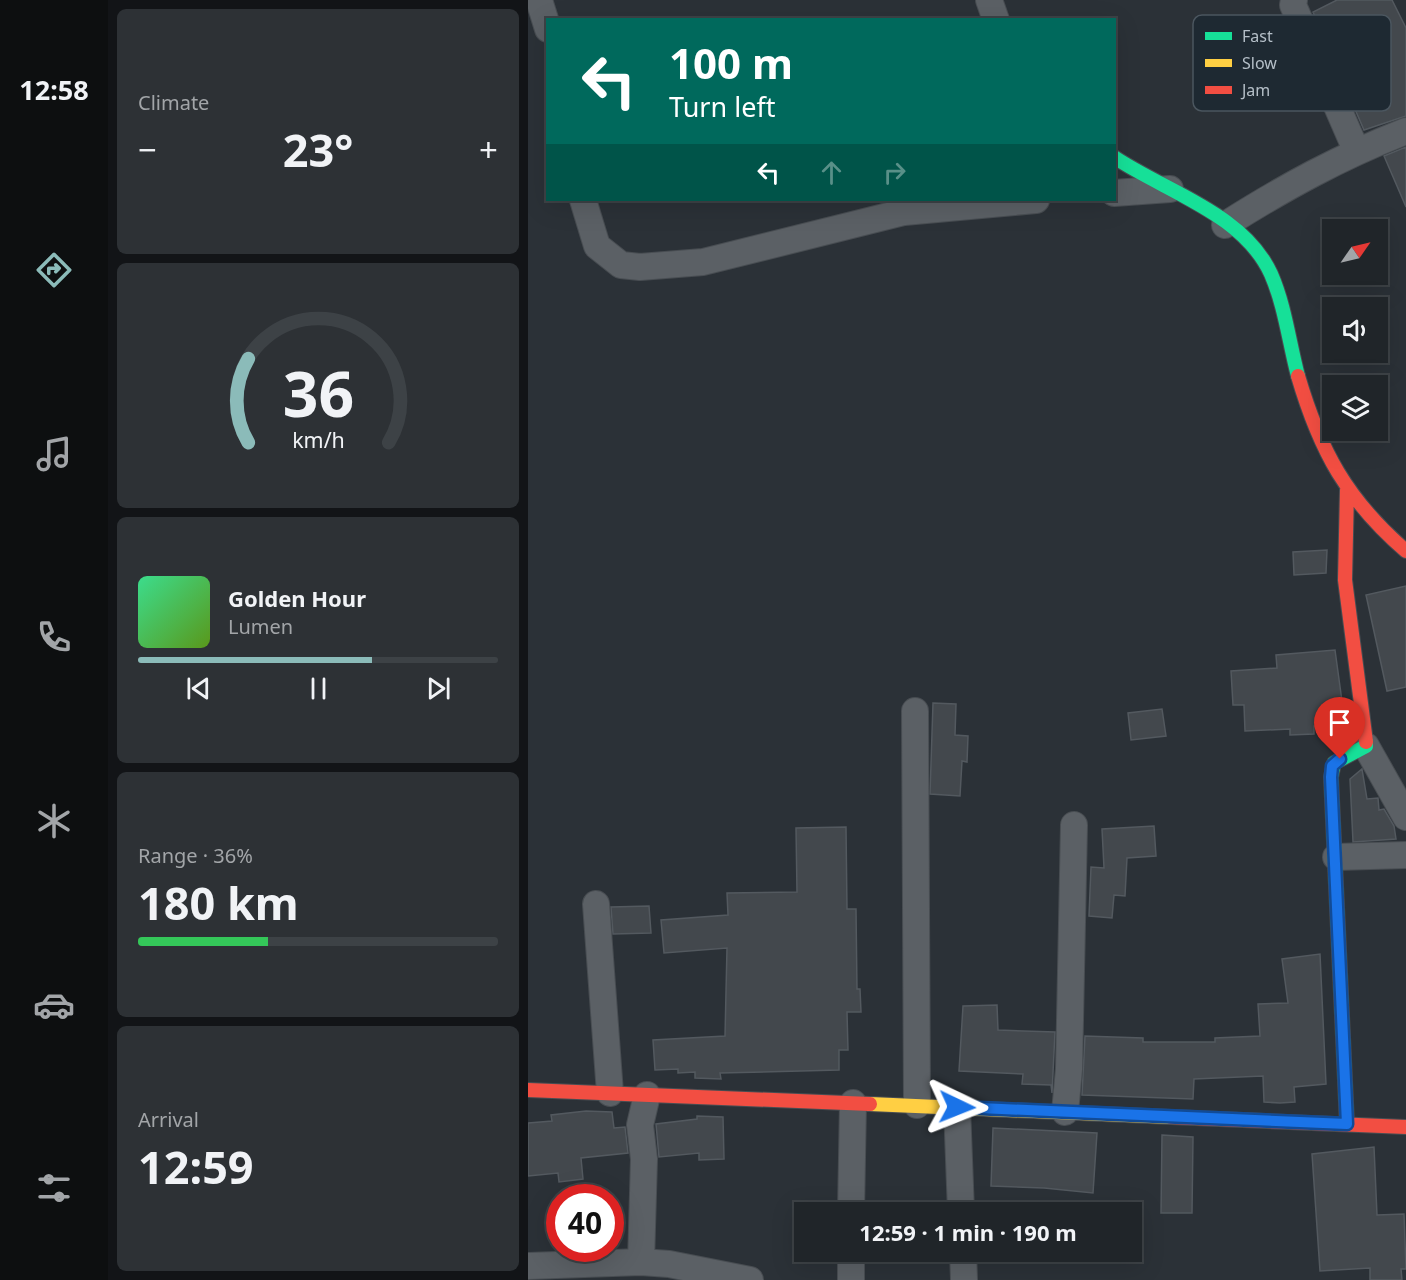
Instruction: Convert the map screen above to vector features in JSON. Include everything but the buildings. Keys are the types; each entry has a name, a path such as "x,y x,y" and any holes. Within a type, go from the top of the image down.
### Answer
{"street":[{"path":"539,0 546,23"},
{"path":"989,0 995,18"},
{"path":"1293,0 1297,15"},
{"path":"1339,111 1356,150"},
{"path":"1225,225 1293,182 1356,150 1406,131"},
{"path":"1116,158 1198,204 1252,246 1274,283 1282,303 1295,367 1308,407 1347,490 1381,530 1406,551"},
{"path":"1116,193 1170,189"},
{"path":"583,201 597,246 621,265 640,267 703,262 904,212 1025,201"},
{"path":"1347,490 1345,579 1366,746 1406,817"},
{"path":"915,711 918,1106"},
{"path":"1347,1124 1332,766 1340,759 1366,746"},
{"path":"1065,1112 1069,1069 1074,825"},
{"path":"1336,857 1406,855"},
{"path":"596,904 610,1093"},
{"path":"528,1090 1406,1127"},
{"path":"641,1262 644,1159 640,1125 647,1095"},
{"path":"851,1202 853,1103"},
{"path":"957,1107 961,1202"},
{"path":"528,1266 641,1262 669,1264 750,1280"},
{"path":"851,1262 851,1280"},
{"path":"963,1262 964,1280"}],"traffic: fast":[{"path":"1116,158 1223,219 1258,253 1271,274 1280,299 1298,376"},
{"path":"1347,1124 1331,777 1334,763 1366,746 1366,742"}],"traffic: slow":[{"path":"870,1104 1171,1117"}],"traffic: jam":[{"path":"1298,376 1316,428 1338,473 1367,513 1406,551"},
{"path":"1347,490 1345,580 1366,742"},
{"path":"528,1090 870,1104"},
{"path":"1171,1117 1406,1127"}],"route":[{"path":"957,1107 1347,1124 1331,777 1332,766 1340,759"}]}
